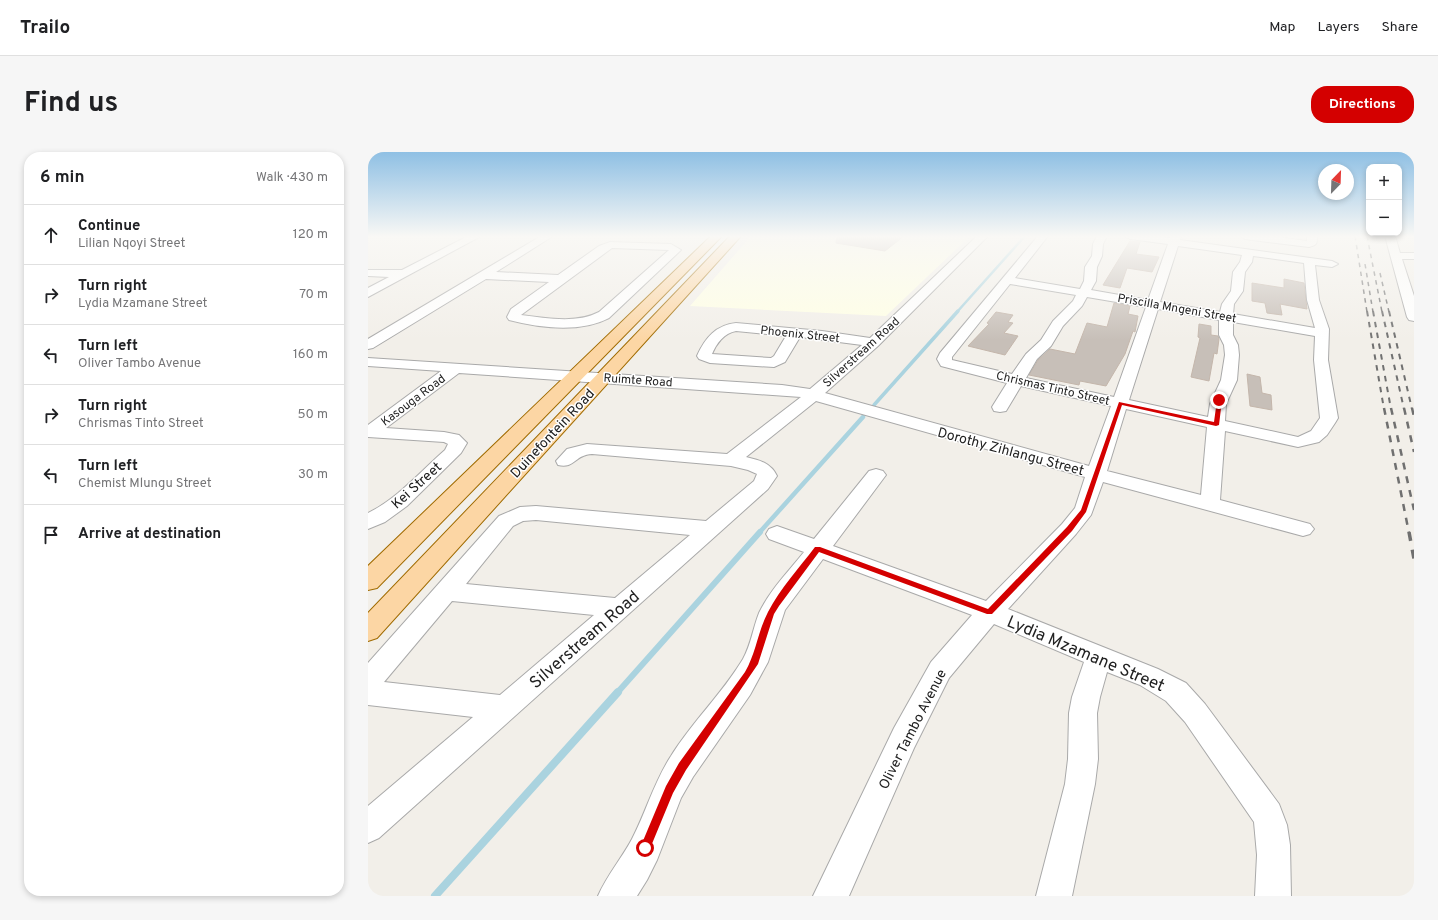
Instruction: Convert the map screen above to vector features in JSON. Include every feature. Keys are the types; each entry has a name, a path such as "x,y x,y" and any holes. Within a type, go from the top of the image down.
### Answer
{"main road":[{"name":"Duinefontein Road","path":"368,581 682,271"},
{"name":"Duinefontein Road","path":"368,630 703,271"}],"street":[{"path":"368,293 409,271"},
{"path":"368,346 492,271"},
{"path":"572,271 516,312 514,317 522,320 579,323 596,320 604,315 654,271"},
{"name":"Silverstream Road","path":"731,460 813,395 873,343 947,271"},
{"path":"1007,280 1015,271"},
{"path":"1000,408 1030,357 1046,343 1058,324 1075,307 1090,281 1091,271"},
{"name":"Oliver Tambo Avenue","path":"831,896 904,738 940,670 990,612 1077,520 1084,510 1164,271"},
{"path":"1210,505 1219,400 1229,380 1232,355 1231,345 1226,335 1226,317 1228,304 1238,288 1240,271"},
{"path":"1310,271 1313,300 1322,333"},
{"path":"1400,271 1414,317"},
{"path":"368,272 403,274"},
{"path":"484,276 560,280"},
{"name":"Priscilla Mngeni Street","path":"1007,280 1322,333"},
{"name":"Chrismas Tinto Street","path":"1007,280 945,356 944,361 949,364 1016,380 1286,440 1308,441 1314,437 1329,418 1322,360 1322,333"},
{"name":"Phoenix Street","path":"795,333 780,359 774,363 710,359 704,355 721,331 736,327 795,333 873,343"},
{"name":"Ruimte Road","path":"368,362 782,390 813,395"},
{"name":"Kasouga Road","path":"369,432 456,368"},
{"name":"Dorothy Zihlangu Street","path":"813,395 1096,474 1303,529"},
{"name":"Kasouga Road","path":"369,432 454,439 458,443"},
{"name":"Kei Street","path":"368,522 391,509 452,453 458,443"},
{"name":"Silverstream Road","path":"368,828 761,485 767,476 765,472 754,465 731,460 583,449 574,452 565,461"},
{"path":"616,896 635,868 670,789 682,766 755,662 771,614 776,604 876,475"},
{"path":"368,682 506,521 520,514 536,513 710,528"},
{"name":"Lydia Mzamane Street","path":"777,534 990,612 1149,677 1176,692 1195,713 1260,801 1268,815 1273,830 1273,896"},
{"path":"447,591 619,608"},
{"path":"1054,896 1080,784 1083,714 1086,697 1099,656"},
{"path":"368,693 504,708"}],"shaded area":[{"path":"721,271 934,271 886,316 690,306"}],"building":[{"path":"1112,271 1126,271 1120,288 1103,285"},
{"path":"1284,279 1304,283 1307,309 1280,304 1282,315 1267,313 1265,303 1252,301 1252,283 1284,288"},
{"path":"1114,303 1130,306 1128,314 1138,316 1135,332 1133,331 1125,354 1106,386 1080,381 1079,385 1029,375 1038,360 1050,349 1075,354 1087,323 1107,327"},
{"path":"996,312 1013,315 1008,322 1013,323 1004,333 1018,336 1005,355 968,346 989,324 987,323"},
{"path":"1199,324 1211,326 1211,335 1218,336 1219,339 1217,354 1214,353 1209,381 1191,377 1200,338 1198,337"},
{"path":"1247,374 1260,377 1262,393 1271,395 1272,410 1250,406"}],"waterway":[{"path":"957,312 994,271"},
{"path":"874,405 958,311"},
{"path":"759,533 863,417"},
{"path":"617,693 760,532"},
{"path":"435,896 618,692"}],"railway":[{"path":"1360,271 1367,312"},
{"path":"1366,271 1373,312"},
{"path":"1374,271 1382,312"},
{"path":"1380,273 1389,312"},
{"path":"1367,311 1384,409"},
{"path":"1373,311 1391,409"},
{"path":"1382,311 1404,409"},
{"path":"1389,311 1412,409"},
{"path":"1384,408 1409,533"},
{"path":"1391,408 1414,510"},
{"path":"1404,408 1414,452"},
{"path":"1412,408 1414,417"},
{"path":"1409,532 1414,559"}],"route":[{"path":"645,848 670,789 682,766 748,674 755,662 771,614 776,604 818,549 990,612 1069,529 1084,510 1120,403 1216,425 1219,400"}]}
